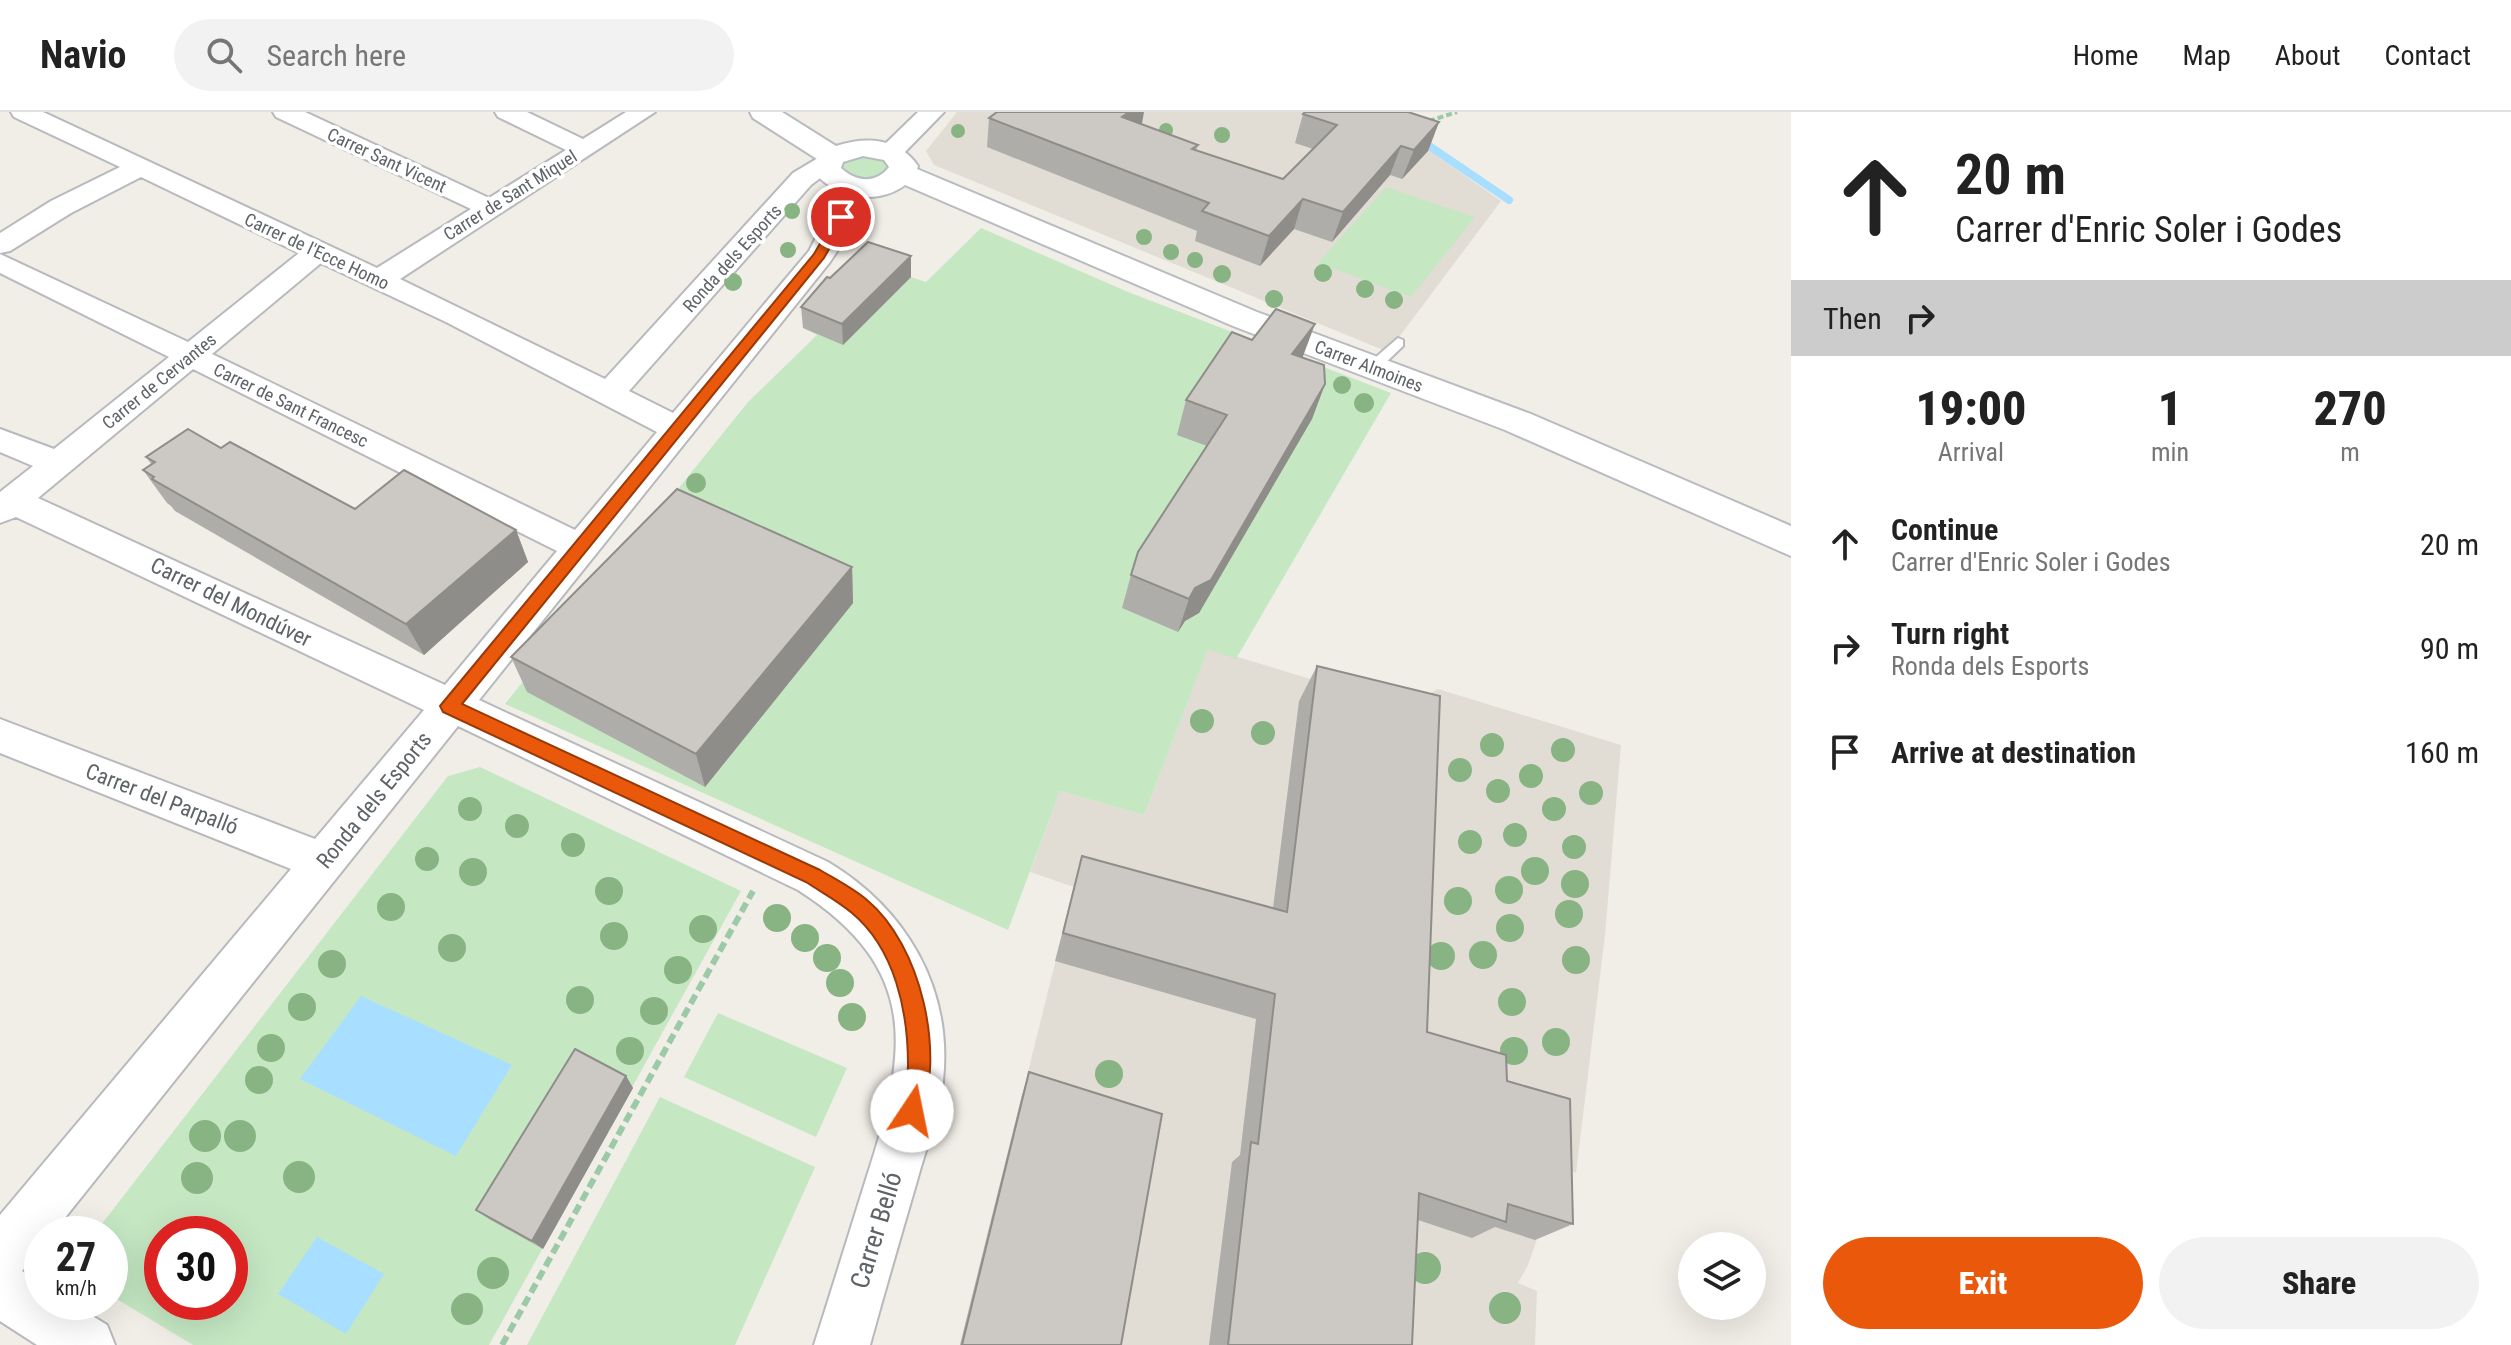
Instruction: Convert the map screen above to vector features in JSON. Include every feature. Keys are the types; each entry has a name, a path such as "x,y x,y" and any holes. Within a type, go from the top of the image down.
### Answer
{"street":[{"name":"Carrer de l'Ecce Homo","path":"23,112 319,251 679,430"},
{"name":"Carrer Sant Vicent","path":"285,112 489,208"},
{"path":"507,112 584,149"},
{"name":"Carrer de Sant Miquel","path":"378,280 643,112"},
{"path":"763,112 806,137 837,169 886,185 896,163 932,112"},
{"path":"837,169 861,147 896,163"},
{"name":"Carrer Almoines","path":"896,163 1137,274 1518,422 1791,542"},
{"path":"0,245 61,207 139,168"},
{"name":"Ronda dels Esports","path":"0,1256 820,256 833,236 837,169 802,179 609,394"},
{"name":"Carrer de Cervantes","path":"6,506 319,251"},
{"name":"Carrer de Sant Francesc","path":"0,262 582,548"},
{"path":"0,440 58,463"},
{"name":"Carrer del Mondúver","path":"6,506 125,551 772,856"},
{"name":"Carrer del Parpalló","path":"0,736 324,862"},
{"name":"Carrer Belló","path":"772,856 835,888 860,907 884,934 904,973 916,1019 920,1068 912,1111 842,1345"},
{"path":"0,1289 87,1345"}],"lane":[{"path":"1373,367 1398,343"}],"path":[{"path":"1420,121 1457,112"},
{"path":"502,1345 772,856"}],"shaded area":[{"path":"957,112 1375,112 1501,201 1388,352 934,165 926,151"},
{"path":"1208,648 1380,700 1425,696 1438,689 1621,745 1605,935 1576,1173 1550,1161 1543,1222 1528,1265 1518,1283 1537,1291 1535,1345 960,1345 1074,887 1030,872 1060,791 1144,815"}],"green space":[{"path":"852,155 883,157 889,169 871,179 851,176 840,167 841,162"},
{"path":"1386,187 1475,217 1411,297 1318,263"},
{"path":"981,228 1128,292 1391,393 1236,659 1208,649 1144,815 1060,791 1008,930 505,704 748,402 817,335 803,328 828,298 874,313 911,277 926,282"},
{"path":"480,767 741,891 489,1345 193,1345 152,1320 248,1320 248,1216 144,1216 144,1315 128,1306 128,1216 108,1216 448,776"},
{"path":"718,1013 847,1068 816,1137 684,1077"},
{"path":"660,1097 815,1167 735,1345 527,1345"}],"water":[{"path":"361,996 512,1065 456,1156 300,1079"},
{"path":"317,1237 384,1274 346,1334 278,1294"}],"building":[{"path":"997,112 1129,112 1122,117 1198,145 1192,149 1283,179 1337,125 1303,114 1305,112 1408,112 1439,122 1414,150 1401,146 1343,212 1303,199 1269,236 1202,211 1209,203 989,118"},
{"path":"868,242 911,256 842,324 801,307 827,277 830,278"},
{"path":"1276,309 1315,324 1292,354 1324,365 1325,384 1211,580 1195,588 1189,599 1131,575 1138,552 1227,415 1186,400 1232,332 1252,340"},
{"path":"188,429 221,448 230,442 355,509 404,470 516,530 406,624 152,479 154,477 143,470 155,462 146,457"},
{"path":"677,489 852,567 696,754 511,657"},
{"path":"1317,666 1440,696 1427,1032 1506,1055 1507,1081 1570,1099 1573,1224 1508,1204 1506,1222 1419,1193 1412,1345 1228,1345 1251,1142 1258,1144 1275,994 1063,933 1082,856 1287,912"},
{"path":"575,1049 626,1076 532,1241 476,1210"},
{"path":"1029,1072 1162,1114 1121,1345 962,1345"}],"waterway":[{"path":"1419,139 1509,200"}],"route":[{"path":"841,217 820,256 449,706 813,876 860,907 884,934 904,973 916,1019 920,1068 912,1111"}]}
